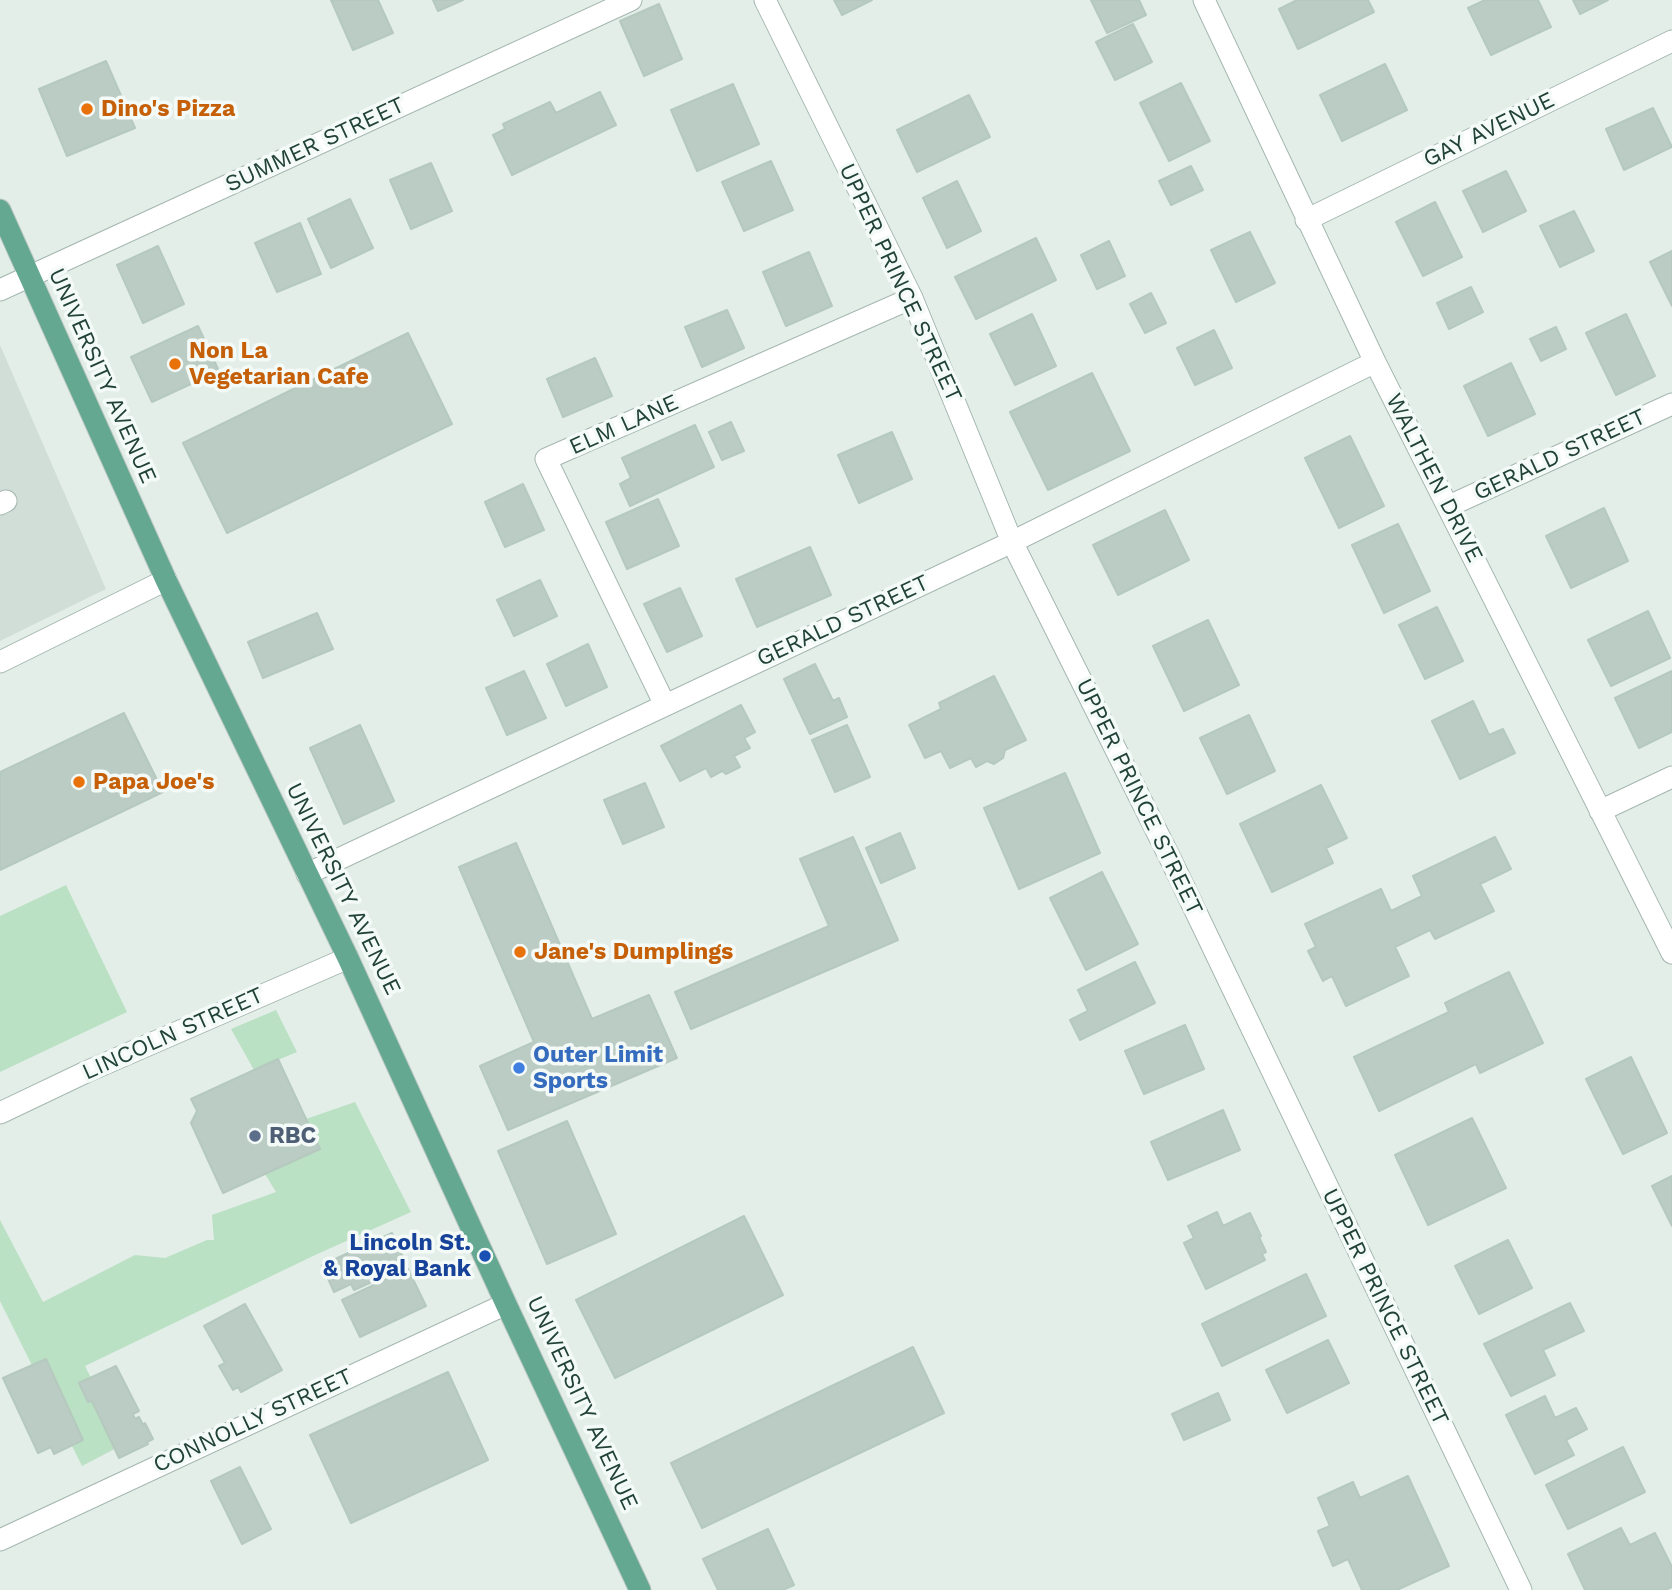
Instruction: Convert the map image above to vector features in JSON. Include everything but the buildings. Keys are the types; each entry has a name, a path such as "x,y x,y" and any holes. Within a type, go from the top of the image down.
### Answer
{"main road":[{"name":"UNIVERSITY AVENUE","path":"0,210 166,580 348,958 640,1590"}],"street":[{"name":"SUMMER STREET","path":"0,290 631,0"},
{"name":"UPPER PRINCE STREET","path":"765,0 912,298 1012,542 1177,872 1521,1590"},
{"name":"WALTHEN DRIVE","path":"1204,0 1375,362 1672,953"},
{"name":"GAY AVENUE","path":"1306,220 1672,41"},
{"name":"ELM LANE","path":"665,705 546,459 912,298"},
{"name":"GERALD STREET","path":"306,874 1012,542 1375,362"},
{"name":"GERALD STREET","path":"1449,506 1672,404"},
{"path":"0,662 166,580"},
{"path":"1600,811 1672,777"},
{"name":"LINCOLN STREET","path":"0,1113 86,1072 348,958"},
{"name":"CONNOLLY STREET","path":"0,1540 506,1304"}],"shaded area":[{"path":"0,345 106,589 0,641"}],"green space":[{"path":"66,885 127,1012 0,1072 0,916"},
{"path":"276,1010 297,1052 254,1070 231,1029"},
{"path":"355,1102 411,1212 85,1366 124,1444 82,1466 0,1301 0,1220 43,1302 135,1255 165,1258 207,1240 214,1240 212,1215 276,1192 265,1174 320,1149 306,1119"}],"place":[{"name":"Dino's Pizza","path":"87,109"},
{"name":"Non La Vegetarian Cafe","path":"175,364"},
{"name":"Papa Joe's","path":"79,782"},
{"name":"Jane's Dumplings","path":"520,952"},
{"name":"Outer Limit Sports","path":"519,1068"},
{"name":"RBC","path":"255,1136"},
{"name":"Lincoln St. & Royal Bank","path":"485,1256"}]}
